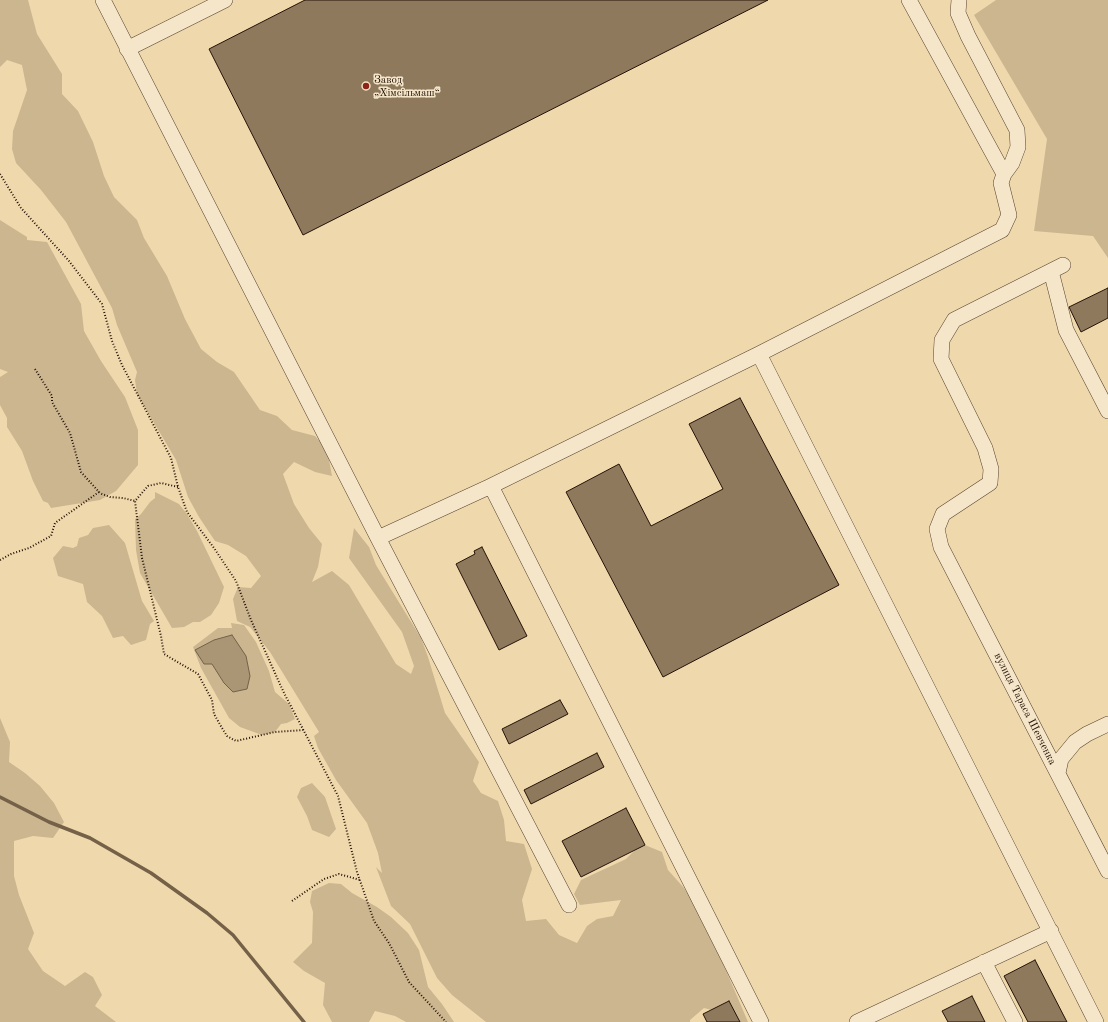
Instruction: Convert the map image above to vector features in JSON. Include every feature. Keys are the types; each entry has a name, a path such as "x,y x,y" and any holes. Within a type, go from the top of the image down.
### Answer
{"lane":[{"path":"103,0 378,538 569,905"},
{"path":"128,48 225,0"},
{"path":"910,0 1004,174"},
{"path":"378,538 491,486 759,354 1002,230 1008,215 1001,183 1004,174 1012,163 1018,147 1016,130 968,36 958,13 959,0"},
{"name":"вулиця Тараса Шевченка","path":"1107,867 941,547 937,529 943,514 990,483 991,469 985,448 940,359 942,340 954,320 1057,268 1066,330 1108,411"},
{"path":"759,354 1096,1022"},
{"path":"491,486 761,1022"},
{"path":"1058,773 1061,759 1075,742 1087,734 1108,724"},
{"path":"857,1022 1051,931"},
{"path":"984,962 1014,1022"}],"path":[{"path":"0,174 21,208 69,261 102,304 112,341 122,366 171,458 178,487 187,512 214,548 236,582 260,641 284,693 338,796 360,880 374,921 389,944 409,982 446,1022"},
{"path":"35,369 52,396 52,402 70,433 81,472 99,492 110,497 135,501"},
{"path":"178,487 161,483 148,486 135,501 142,558 164,654 198,674 212,700 214,714 227,736 236,741 275,732 304,730"},
{"path":"0,560 51,536 55,523 99,492"},
{"path":"292,901 329,877 340,874 360,880"}],"shaded area":[{"path":"0,0 28,0 37,34 62,74 62,94 78,111 93,142 104,176 114,197 137,220 144,238 167,276 185,319 201,349 217,362 234,372 260,410 277,416 292,430 315,436 327,449 332,476 315,472 294,462 283,474 294,504 309,528 322,544 318,567 312,582 332,571 349,585 396,664 411,674 414,666 402,632 349,558 354,528 369,547 376,565 421,638 445,713 479,762 473,781 481,793 498,801 504,820 506,841 524,844 532,869 522,900 526,921 546,919 559,935 577,943 587,926 597,919 613,916 621,900 580,905 574,894 581,880 626,859 643,842 645,845 662,852 668,870 684,888 705,921 748,1022 729,1022 723,1013 704,1008 690,1020 690,1022 486,1022 452,995 437,978 410,924 391,906 376,867 382,873 378,853 367,823 336,780 318,748 314,736 319,732 270,652 250,627 237,621 233,599 238,587 251,588 261,576 246,556 228,545 215,541 199,517 188,497 176,460 137,394 135,380 137,372 117,325 112,308 66,222 41,190 16,163 12,149 13,131 27,90 22,65 7,60 0,67"},
{"path":"996,0 1108,0 1108,258 1093,236 1034,231 1047,139 974,15"},
{"path":"0,220 27,237 27,240 47,242 81,304 84,331 101,361 125,397 138,430 138,465 116,491 100,500 51,508 48,503 43,501 33,481 22,451 7,427 7,418 0,405 0,377 8,372 0,369"},
{"path":"155,492 179,504 187,514 197,531 224,587 219,603 211,615 200,622 193,622 184,627 172,628 140,573 136,550 135,519 155,498"},
{"path":"109,525 125,543 142,601 154,621 150,624 146,640 131,645 123,636 113,638 102,616 87,602 83,584 58,576 53,558 63,546 73,548 77,546 79,538 88,535 93,528"},
{"path":"231,623 244,625 256,642 269,671 275,692 289,704 295,719 281,724 275,732 262,735 240,727 229,718 201,668 193,647 218,628 232,628"},
{"path":"232,635 246,656 250,676 247,689 233,692 224,683 212,664 204,664 195,650 214,640"},
{"path":"0,718 10,742 9,762 40,786 54,803 64,822 53,838 33,836 14,841 14,876 19,895 34,933 28,949 43,971 65,986 85,972 93,977 102,995 95,1006 116,1022 0,1022"},
{"path":"312,783 325,797 336,829 329,837 312,830 307,816 297,797 301,788"},
{"path":"329,883 341,884 352,893 391,917 408,933 419,950 428,987 454,1022 406,1022 395,1016 375,1011 369,1022 332,1022 323,1005 325,983 304,971 293,962 312,943 313,912 310,902 312,891"}],"building":[{"name":"Завод „Хімсільмаш“","path":"305,0 768,0 303,235 209,49"},
{"path":"1108,288 1108,318 1081,332 1069,307"},
{"path":"740,398 839,585 663,677 566,492 619,464 651,526 723,489 689,424"},
{"path":"482,547 527,636 499,650 456,564 475,554 474,551"},
{"path":"560,700 568,714 509,744 502,729"},
{"path":"597,753 604,767 531,804 524,790"},
{"path":"626,808 645,845 581,877 562,841"},
{"path":"1035,960 1067,1022 1028,1022 1004,976"},
{"path":"972,996 985,1022 948,1022 942,1011"},
{"path":"729,1001 740,1022 707,1022 703,1014"}],"waterway":[{"path":"0,797 49,822 90,838 151,873 207,913 233,935 304,1022"}],"place":[{"name":"Завод „Хімсільмаш“","path":"366,86"}]}
